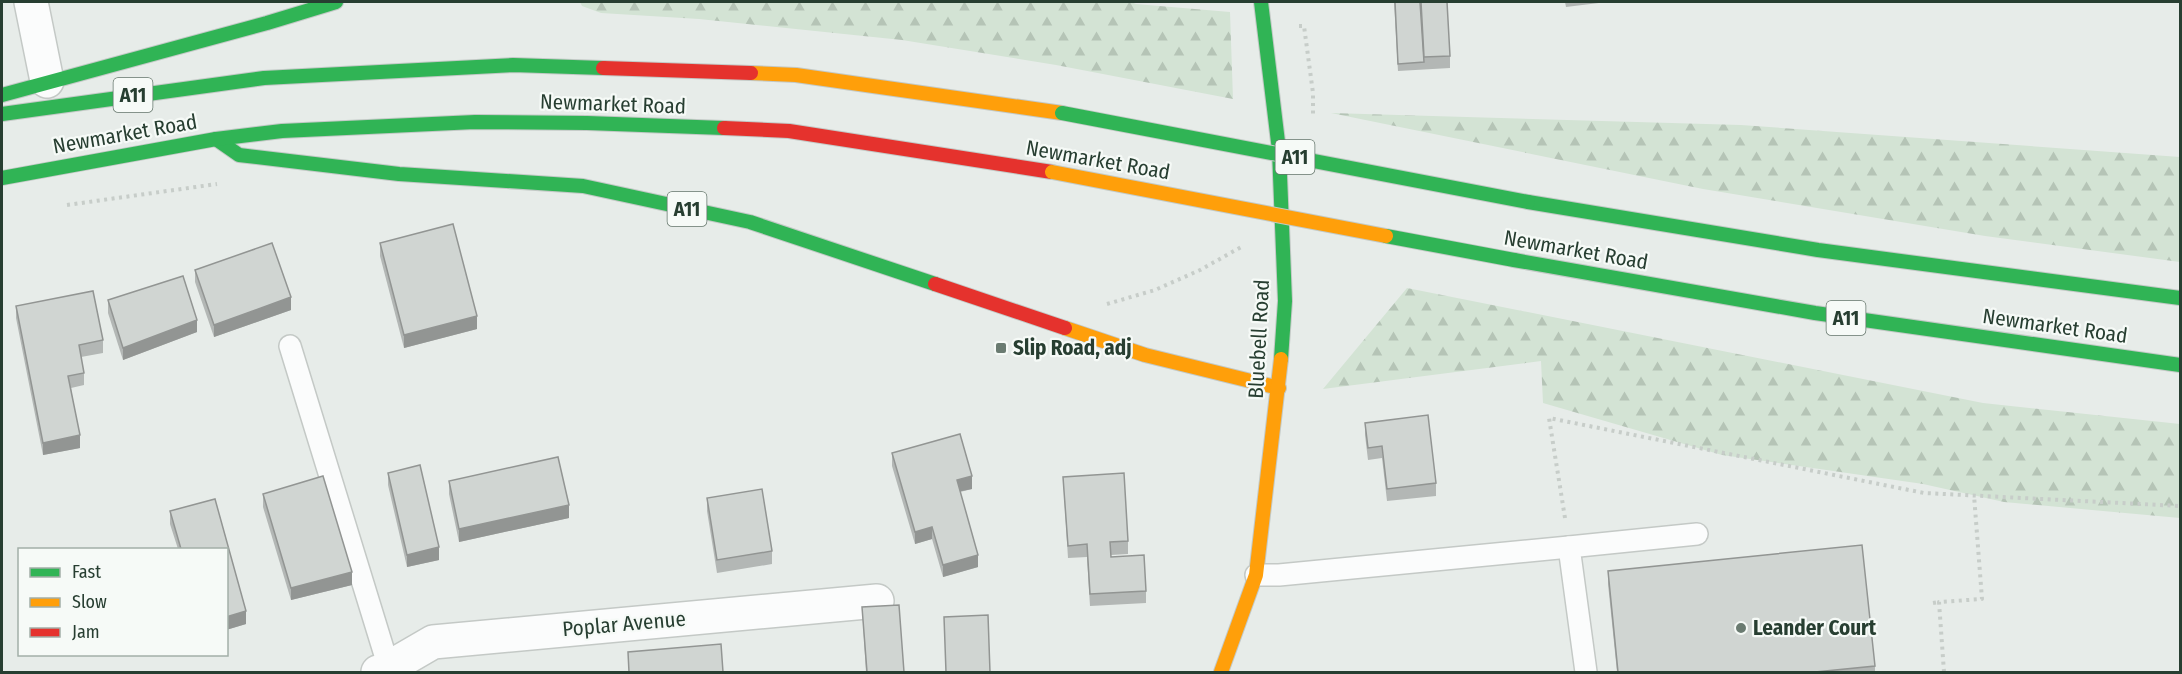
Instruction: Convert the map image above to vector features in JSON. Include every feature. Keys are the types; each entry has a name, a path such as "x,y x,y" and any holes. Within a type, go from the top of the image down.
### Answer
{"main road":[{"path":"2,94 267,23 336,2"},
{"name":"Bluebell Road","path":"1221,672 1256,575 1279,388 1285,302 1279,150 1261,2"},
{"name":"Newmarket Road","path":"2,114 264,78 513,65 796,75 1062,113 1528,202 1818,250 2181,298"},
{"name":"Newmarket Road","path":"2,178 216,140 282,131 475,122 789,131 1052,172 1514,260 1815,314 2181,365"},
{"name":"A11","path":"216,140 239,155 399,174 583,186 750,222 1145,355 1279,388"}],"street":[{"path":"31,2 47,81"},
{"name":"Poplar Avenue","path":"383,670 433,642 877,601"}],"lane":[{"path":"290,346 383,670"},
{"path":"1256,575 1279,575 1697,534"},
{"path":"1569,546 1586,672"}],"path":[{"path":"59,207 220,184"},
{"path":"1105,305 1155,290 1200,270 1246,244"},
{"path":"1569,546 1549,418 1924,493 2181,506"},
{"path":"1933,603 1982,599 1974,495"},
{"path":"1939,602 1944,672"}],"green space":[{"path":"580,2 1131,2 1230,12 1233,99 1056,65 902,40 699,19 601,13 582,6"},
{"path":"1331,113 1741,125 2180,157 2180,262 1985,236 1703,189"},
{"path":"1407,288 1983,403 2180,424 2180,518 2004,502 1923,484 1722,455 1543,403 1541,361 1323,389"}],"building":[{"path":"1395,2 1420,2 1424,62 1398,64"},
{"path":"1421,2 1447,2 1450,56 1424,57"},
{"path":"453,224 477,316 404,335 380,243"},
{"path":"272,243 291,297 214,325 195,270"},
{"path":"183,276 197,320 123,348 108,300"},
{"path":"93,291 103,340 79,345 84,373 68,376 80,435 43,443 16,306"},
{"path":"1428,415 1436,483 1387,489 1382,446 1368,448 1365,423"},
{"path":"960,434 972,476 957,480 978,555 943,565 932,527 915,532 892,453"},
{"path":"558,457 569,505 459,529 449,481"},
{"path":"420,465 439,547 407,555 388,473"},
{"path":"1124,473 1128,541 1110,542 1111,557 1144,555 1146,591 1090,594 1087,544 1068,546 1063,477"},
{"path":"323,476 352,572 291,588 263,494"},
{"path":"762,489 772,551 717,560 707,498"},
{"path":"215,499 246,611 228,616 228,548 181,548 170,511"},
{"name":"Leander Court","path":"1862,545 1875,666 1815,672 1618,672 1608,571"},
{"path":"899,605 904,672 867,672 862,607"},
{"path":"988,615 990,672 946,672 944,617"},
{"path":"721,644 723,672 629,672 628,652"}],"traffic: fast":[{"path":"2,95 336,2"},
{"path":"1261,2 1279,150 1285,301 1281,359"},
{"path":"2,114 264,78 513,65 603,68"},
{"path":"1062,113 1528,202"},
{"path":"2,178 216,139 282,131 475,122 724,128"},
{"path":"216,139 239,155 399,174 583,186 750,222 935,284"},
{"path":"1528,202 1818,250 2180,298"},
{"path":"1386,236 1514,260"},
{"path":"1514,260 1815,313 2180,365"}],"traffic: slow":[{"path":"751,73 796,75 1062,113"},
{"path":"1052,172 1386,236"},
{"path":"1065,328 1145,355 1279,388"},
{"path":"1221,672 1256,575 1281,359"}],"traffic: jam":[{"path":"603,68 751,73"},
{"path":"724,128 789,131 1052,172"},
{"path":"935,284 1065,328"}],"place":[{"name":"Slip Road, adj","path":"1001,348"},
{"name":"Leander Court","path":"1741,628"}]}
